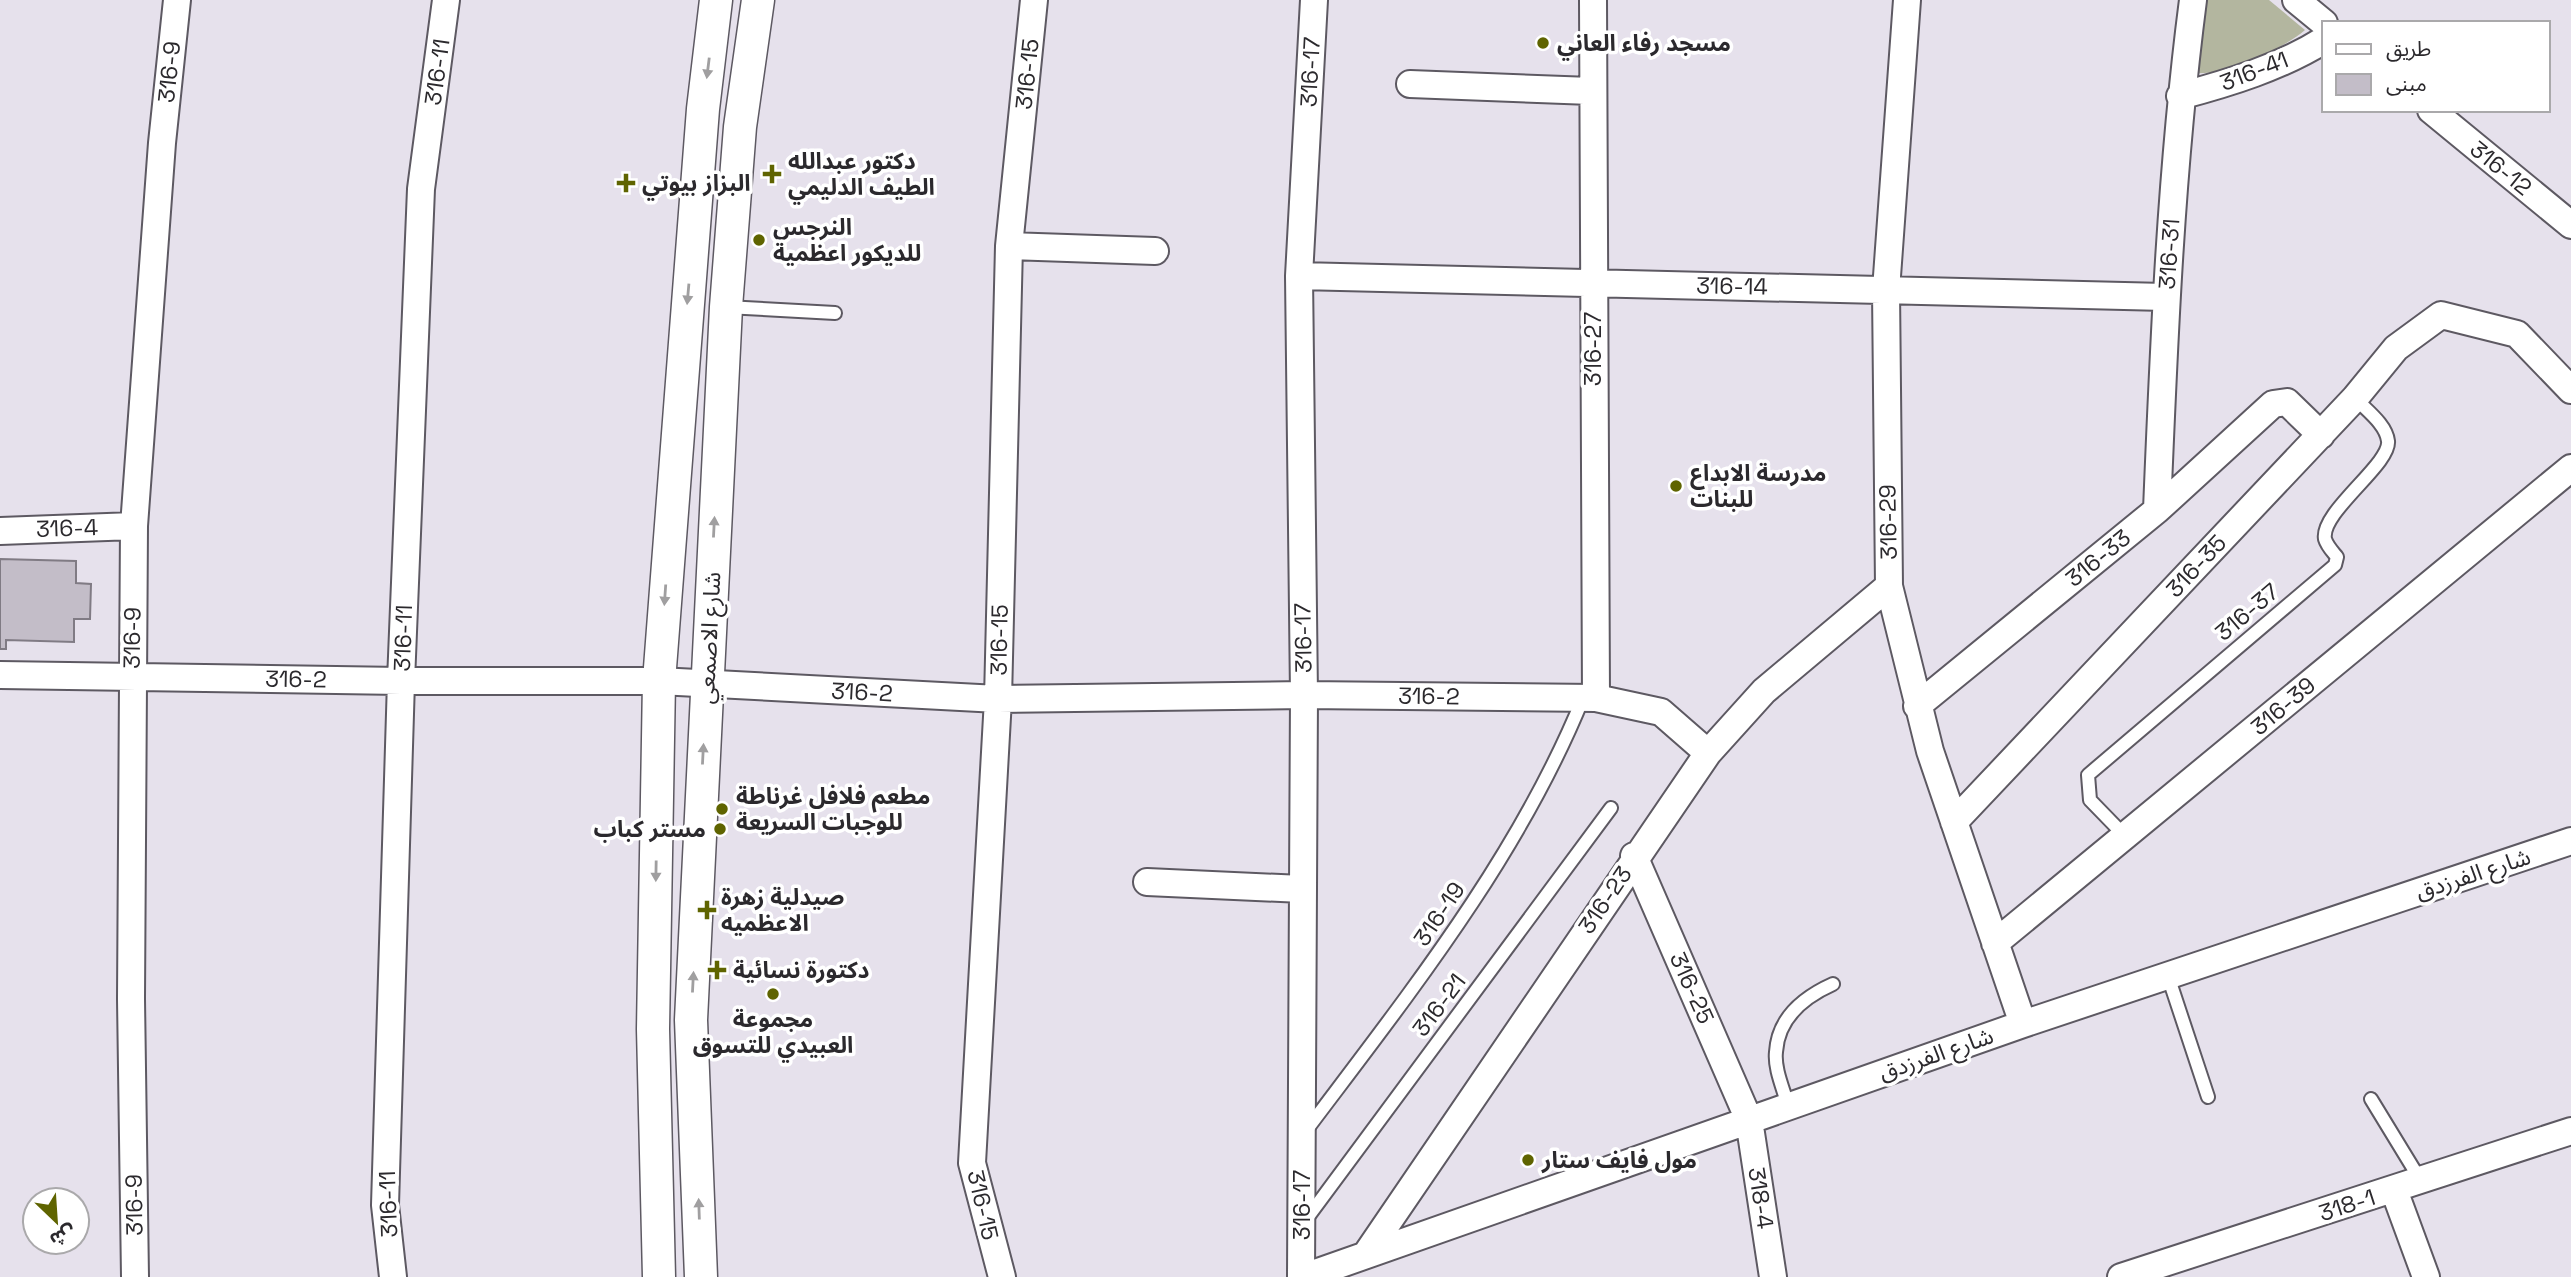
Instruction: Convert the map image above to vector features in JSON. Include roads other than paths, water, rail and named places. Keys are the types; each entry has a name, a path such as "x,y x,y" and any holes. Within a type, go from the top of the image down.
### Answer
{"street":[{"name":"316-9","path":"135,1277 131,999 134,526 162,143 177,0"},
{"name":"316-11","path":"393,1277 385,1205 401,681 421,189 446,0"},
{"name":"شارع الاصمعي","path":"659,1277 653,1029 659,681 684,335 716,0"},
{"name":"شارع الاصمعي","path":"701,1277 691,1020 706,683 726,307 740,127 758,0"},
{"name":"316-15","path":"1002,1277 972,1163 998,699 1009,246 1034,0"},
{"name":"316-17","path":"1303,1277 1304,695 1298,276 1314,0"},
{"name":"316-27","path":"1590,698 1593,0"},
{"name":"316-29","path":"1907,0 1886,290 1889,586 1917,706 2023,1024"},
{"name":"316-31","path":"2157,509 2165,297 2180,96 2193,0"},
{"path":"2296,0 2322,21"},
{"name":"316-41","path":"2180,96 2256,72 2322,41"},
{"path":"1410,85 1591,91"},
{"name":"316-12","path":"2433,112 2571,225"},
{"path":"1009,246 1155,251"},
{"name":"316-14","path":"1298,276 2165,297"},
{"name":"316-35","path":"1954,822 2321,435 2396,348 2441,315 2517,334 2571,390"},
{"name":"316-33","path":"1917,706 2157,509 2273,404 2287,402 2321,435"},
{"name":"316-39","path":"1995,943 2571,468"},
{"name":"316-4","path":"0,531 134,526"},
{"name":"316-23","path":"1367,1253 1634,856 1708,752 1764,691 1889,586"},
{"name":"316-2","path":"0,675 401,681 659,681 998,699 1304,695 1590,698 1661,712 1708,752"},
{"name":"شارع الفرزدق","path":"1303,1277 2023,1024 2571,841"},
{"name":"316-25","path":"1634,856 1749,1120"},
{"path":"1147,882 1302,889"},
{"name":"318-4","path":"1749,1120 1773,1277"},
{"name":"318-1","path":"2121,1277 2394,1191 2571,1131"},
{"path":"2394,1191 2426,1277"}],"lane":[{"path":"726,307 835,313"},
{"name":"316-37","path":"2125,836 2090,800 2088,775 2335,565 2337,557 2326,542 2326,533 2345,499 2386,454 2388,441 2383,427 2355,398"},
{"name":"316-19","path":"1302,1136 1423,976 1492,873 1590,698"},
{"name":"316-21","path":"1301,1226 1611,808"},
{"path":"2168,976 2208,1097"},
{"path":"1788,1106 1775,1051 1793,1009 1807,996 1833,984"},
{"path":"2371,1099 2421,1181"}],"place":[{"name":"مسجد رفاء العاني","path":"1543,43"},
{"name":"دكتور عبدالله الطيف الدليمي","path":"772,174"},
{"name":"البزاز بيوتي","path":"626,183"},
{"name":"النرجس للديكور اعظمية","path":"759,240"},
{"name":"مدرسة الابداع للبنات","path":"1676,486"},
{"name":"مطعم فلافل غرناطة للوجبات السريعة","path":"722,809"},
{"name":"مستر كباب","path":"720,829"},
{"name":"صيدلية زهرة الاعظميه","path":"707,910"},
{"name":"دكتورة نسائية","path":"717,970"},
{"name":"مجموعة العبيدي للتسوق","path":"773,994"},
{"name":"مول فايف ستار","path":"1528,1160"}]}
